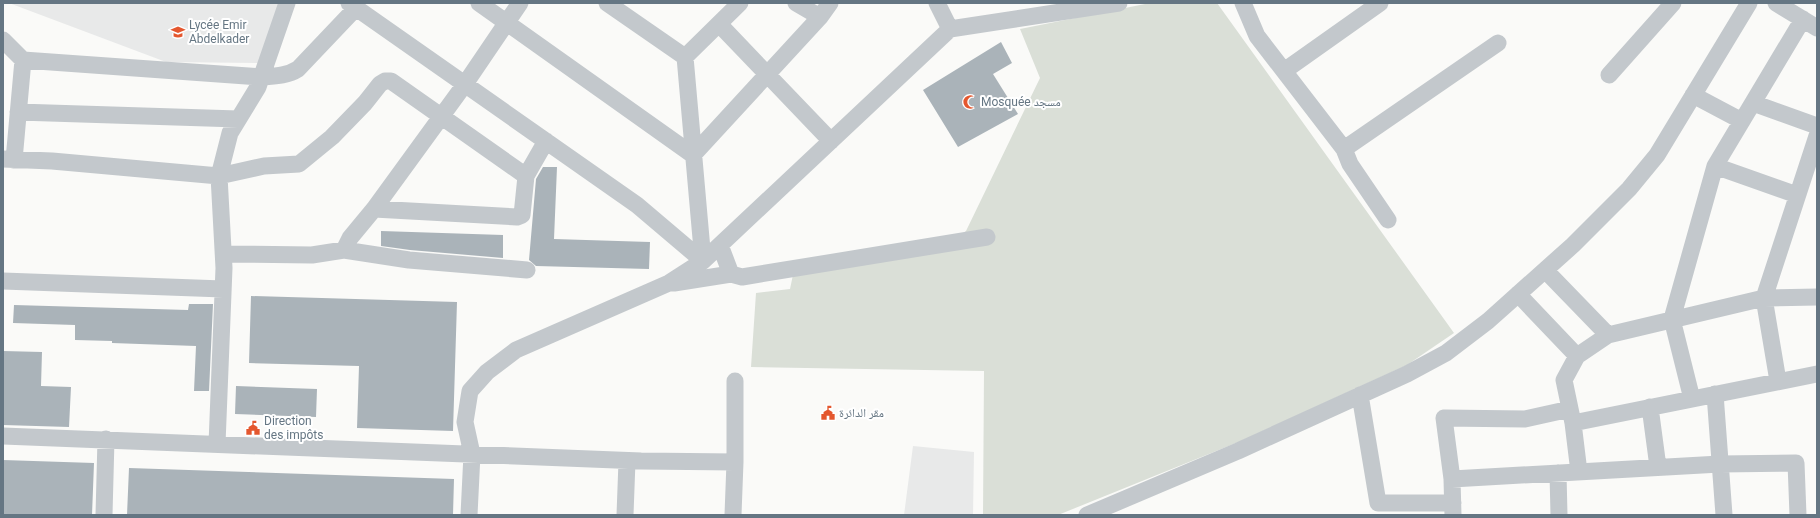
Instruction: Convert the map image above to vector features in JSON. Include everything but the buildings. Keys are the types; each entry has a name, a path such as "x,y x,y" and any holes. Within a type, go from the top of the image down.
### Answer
{"street":[{"path":"217,444 224,289 224,254 219,176 230,133 258,87 287,3"},
{"path":"479,3 693,155"},
{"path":"344,250 350,238 374,209 465,84 520,3"},
{"path":"685,57 740,3"},
{"path":"796,3 820,17"},
{"path":"693,155 820,17 830,3"},
{"path":"937,3 950,29"},
{"path":"1243,3 1257,36 1344,149 1350,164 1388,220"},
{"path":"1284,71 1380,3"},
{"path":"1609,75 1673,3"},
{"path":"1087,515 1238,451 1407,374 1446,352 1488,321 1573,245 1629,188 1657,154 1749,3"},
{"path":"1692,399 1672,320 1715,166 1753,103 1810,24 1776,3"},
{"path":"470,515 472,454 465,422 470,391 487,372 516,350 669,283 703,261 950,29 1111,4"},
{"path":"3,40 23,60 262,77 284,75 298,69 353,5 637,205 703,261"},
{"path":"617,6 685,57 703,261"},
{"path":"719,24 831,141"},
{"path":"1344,149 1498,43"},
{"path":"23,60 18,112 8,160 52,161 219,176 264,166 299,164 332,137 365,103 375,88 385,81 391,81 526,176"},
{"path":"1694,95 1742,121"},
{"path":"1753,103 1817,126"},
{"path":"18,112 238,119"},
{"path":"1778,381 1764,298 1817,136"},
{"path":"374,209 517,217 522,215 526,176 546,141"},
{"path":"1715,166 1798,195"},
{"path":"669,283 731,274 742,277 987,237"},
{"path":"720,245 731,274"},
{"path":"224,254 312,255 344,250 409,260 526,270"},
{"path":"1545,270 1608,334"},
{"path":"3,281 224,289"},
{"path":"1518,294 1577,356"},
{"path":"1579,472 1572,416 1564,380 1577,356 1608,334 1764,298 1817,297"},
{"path":"1360,395 1378,503 1453,509 1452,479 1444,418 1525,419 1572,416 1650,407 1817,374"},
{"path":"733,515 735,462 735,381"},
{"path":"1715,394 1724,515"},
{"path":"1650,407 1658,467"},
{"path":"3,436 627,461 735,462"},
{"path":"104,515 106,439"},
{"path":"625,515 627,461"},
{"path":"1452,479 1720,464 1796,463 1798,515"},
{"path":"1558,473 1559,515"}],"shaded area":[{"name":"Lycée Emir Abdelkader","path":"9,3 280,3 258,63 166,62"},
{"path":"1150,3 1217,3 1454,333 1407,365 1241,441 1058,515 983,515 984,371 751,367 756,293 790,289 794,270 951,242 966,231 1040,78 1020,29"},
{"path":"913,446 974,452 973,515 904,515"}],"place":[{"name":"Lycée Emir Abdelkader","path":"178,32"},
{"name":"Mosquée مسجد","path":"970,102"},
{"name":"مقر الدائرة","path":"828,413"},
{"name":"Direction des impôts","path":"253,428"}]}
